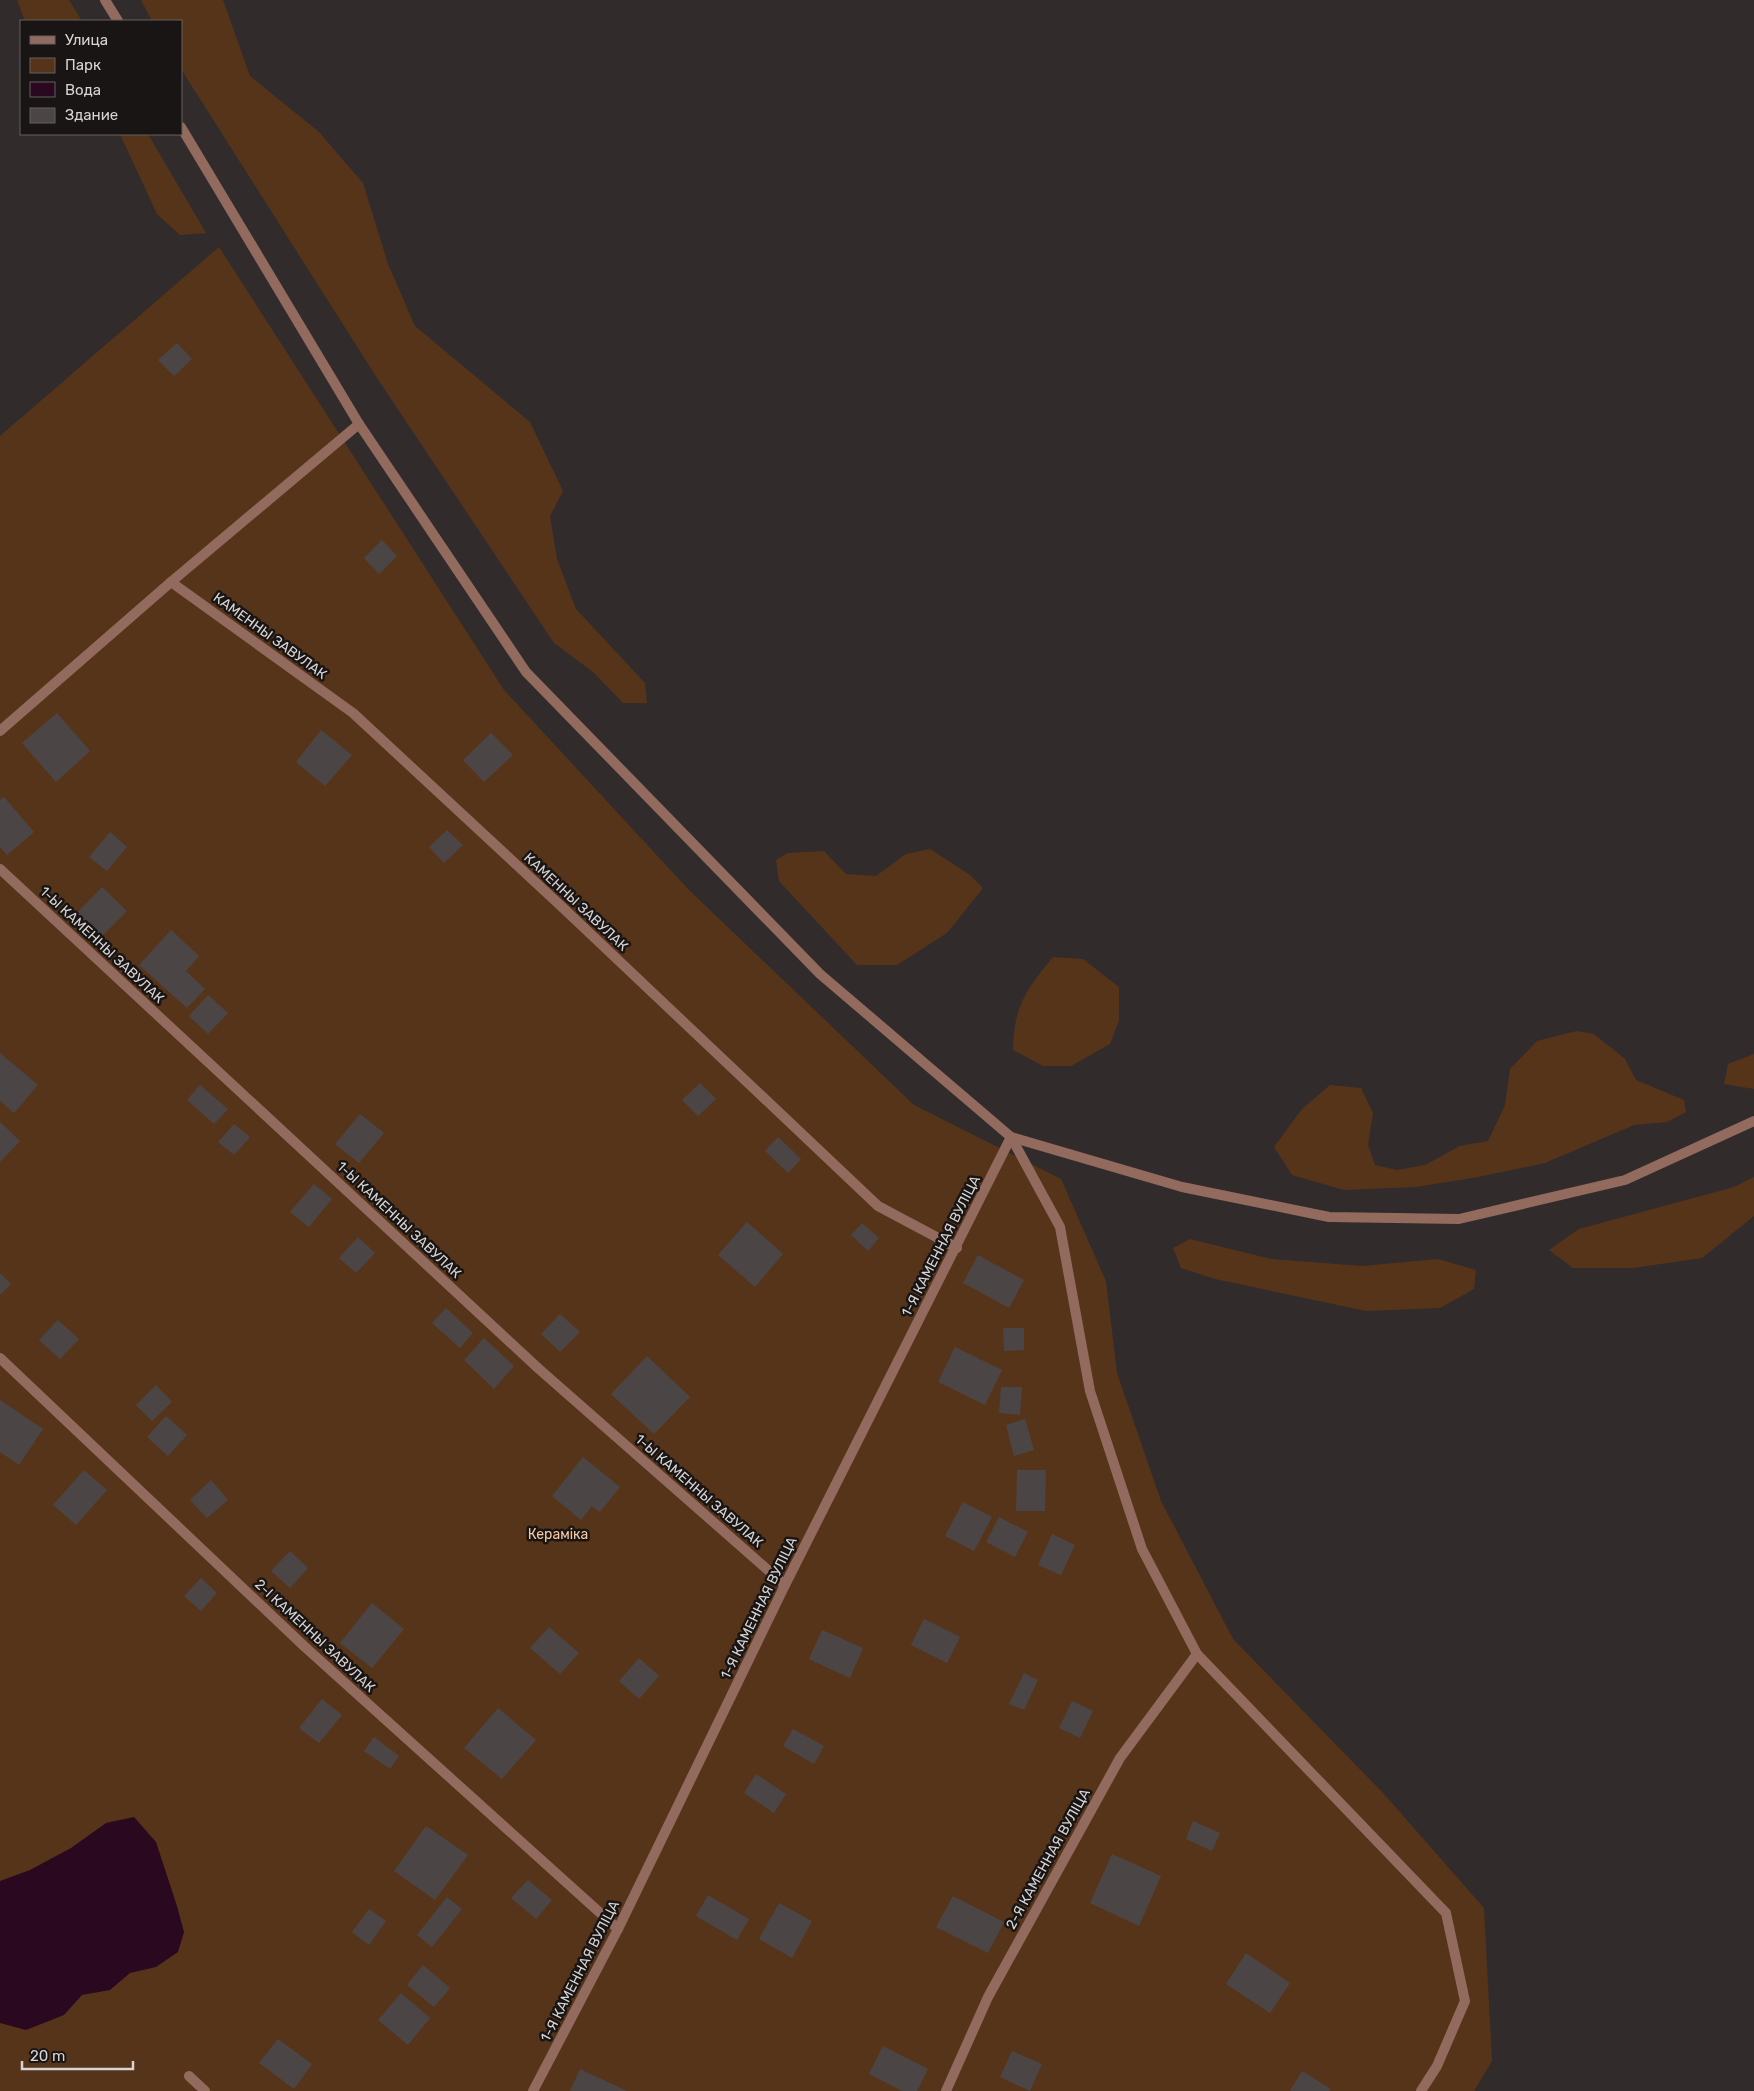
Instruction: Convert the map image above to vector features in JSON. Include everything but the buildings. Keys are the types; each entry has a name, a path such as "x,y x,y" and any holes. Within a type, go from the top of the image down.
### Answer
{"street":[{"path":"105,0 117,20"},
{"path":"182,129 359,424 526,672 820,974 1011,1137 1060,1227 1090,1391 1142,1548 1197,1654 1446,1913 1464,2001 1437,2066 1421,2091"},
{"path":"0,730 170,582 359,424"},
{"name":"КАМЕННЫ ЗАВУЛАК","path":"170,582 353,713 561,906 878,1206 957,1248"},
{"name":"1-Ы КАМЕННЫ ЗАВУЛАК","path":"0,869 540,1369 786,1585"},
{"path":"1011,1137 1182,1187 1329,1217 1459,1219 1625,1180 1754,1121"},
{"name":"1-Я КАМЕННАЯ ВУЛІЦА","path":"533,2091 618,1929 786,1585 957,1248 1011,1137"},
{"name":"2-І КАМЕННЫ ЗАВУЛАК","path":"0,1358 305,1647 618,1929"},
{"name":"2-Я КАМЕННАЯ ВУЛІЦА","path":"946,2091 988,1998 1120,1758 1197,1654"},
{"path":"189,2076 205,2091"}],"green space":[{"path":"17,0 69,0 81,20 25,20"},
{"path":"141,0 223,0 250,76 319,132 363,183 388,264 415,326 530,422 563,491 550,516 557,559 576,609 645,683 647,703 623,703 593,672 554,643 377,378 182,71 182,20 151,20"},
{"path":"120,135 149,135 206,233 180,235 157,214"},
{"name":"Кераміка","path":"219,247 504,690 688,889 914,1105 1061,1179 1106,1281 1117,1373 1161,1501 1233,1639 1384,1794 1484,1908 1492,2061 1474,2091 0,2091 0,436"},
{"path":"930,849 970,875 983,888 947,933 897,965 857,965 779,881 776,860 788,853 824,851 846,874 876,876 906,854"},
{"path":"1053,957 1083,959 1119,987 1119,1020 1110,1044 1071,1066 1043,1066 1013,1050 1016,1021 1023,999"},
{"path":"1577,1031 1594,1034 1625,1059 1636,1080 1684,1100 1686,1112 1667,1122 1634,1125 1545,1163 1478,1177 1416,1187 1344,1190 1292,1175 1274,1147 1302,1109 1330,1085 1361,1088 1373,1113 1368,1145 1375,1165 1397,1170 1425,1165 1460,1146 1488,1141 1505,1105 1510,1069 1537,1041"},
{"path":"1754,1054 1754,1089 1724,1084 1728,1064"},
{"path":"1754,1177 1754,1216 1702,1258 1633,1268 1573,1268 1549,1250 1579,1229 1734,1187"},
{"path":"1190,1239 1271,1259 1362,1266 1438,1259 1476,1270 1474,1289 1440,1308 1366,1311 1215,1279 1181,1268 1173,1248"}],"water":[{"path":"134,1817 156,1842 177,1906 184,1932 178,1952 156,1967 130,1973 110,1990 82,1995 64,2015 26,2030 0,2023 0,1881 30,1870 71,1848 106,1823"}]}
